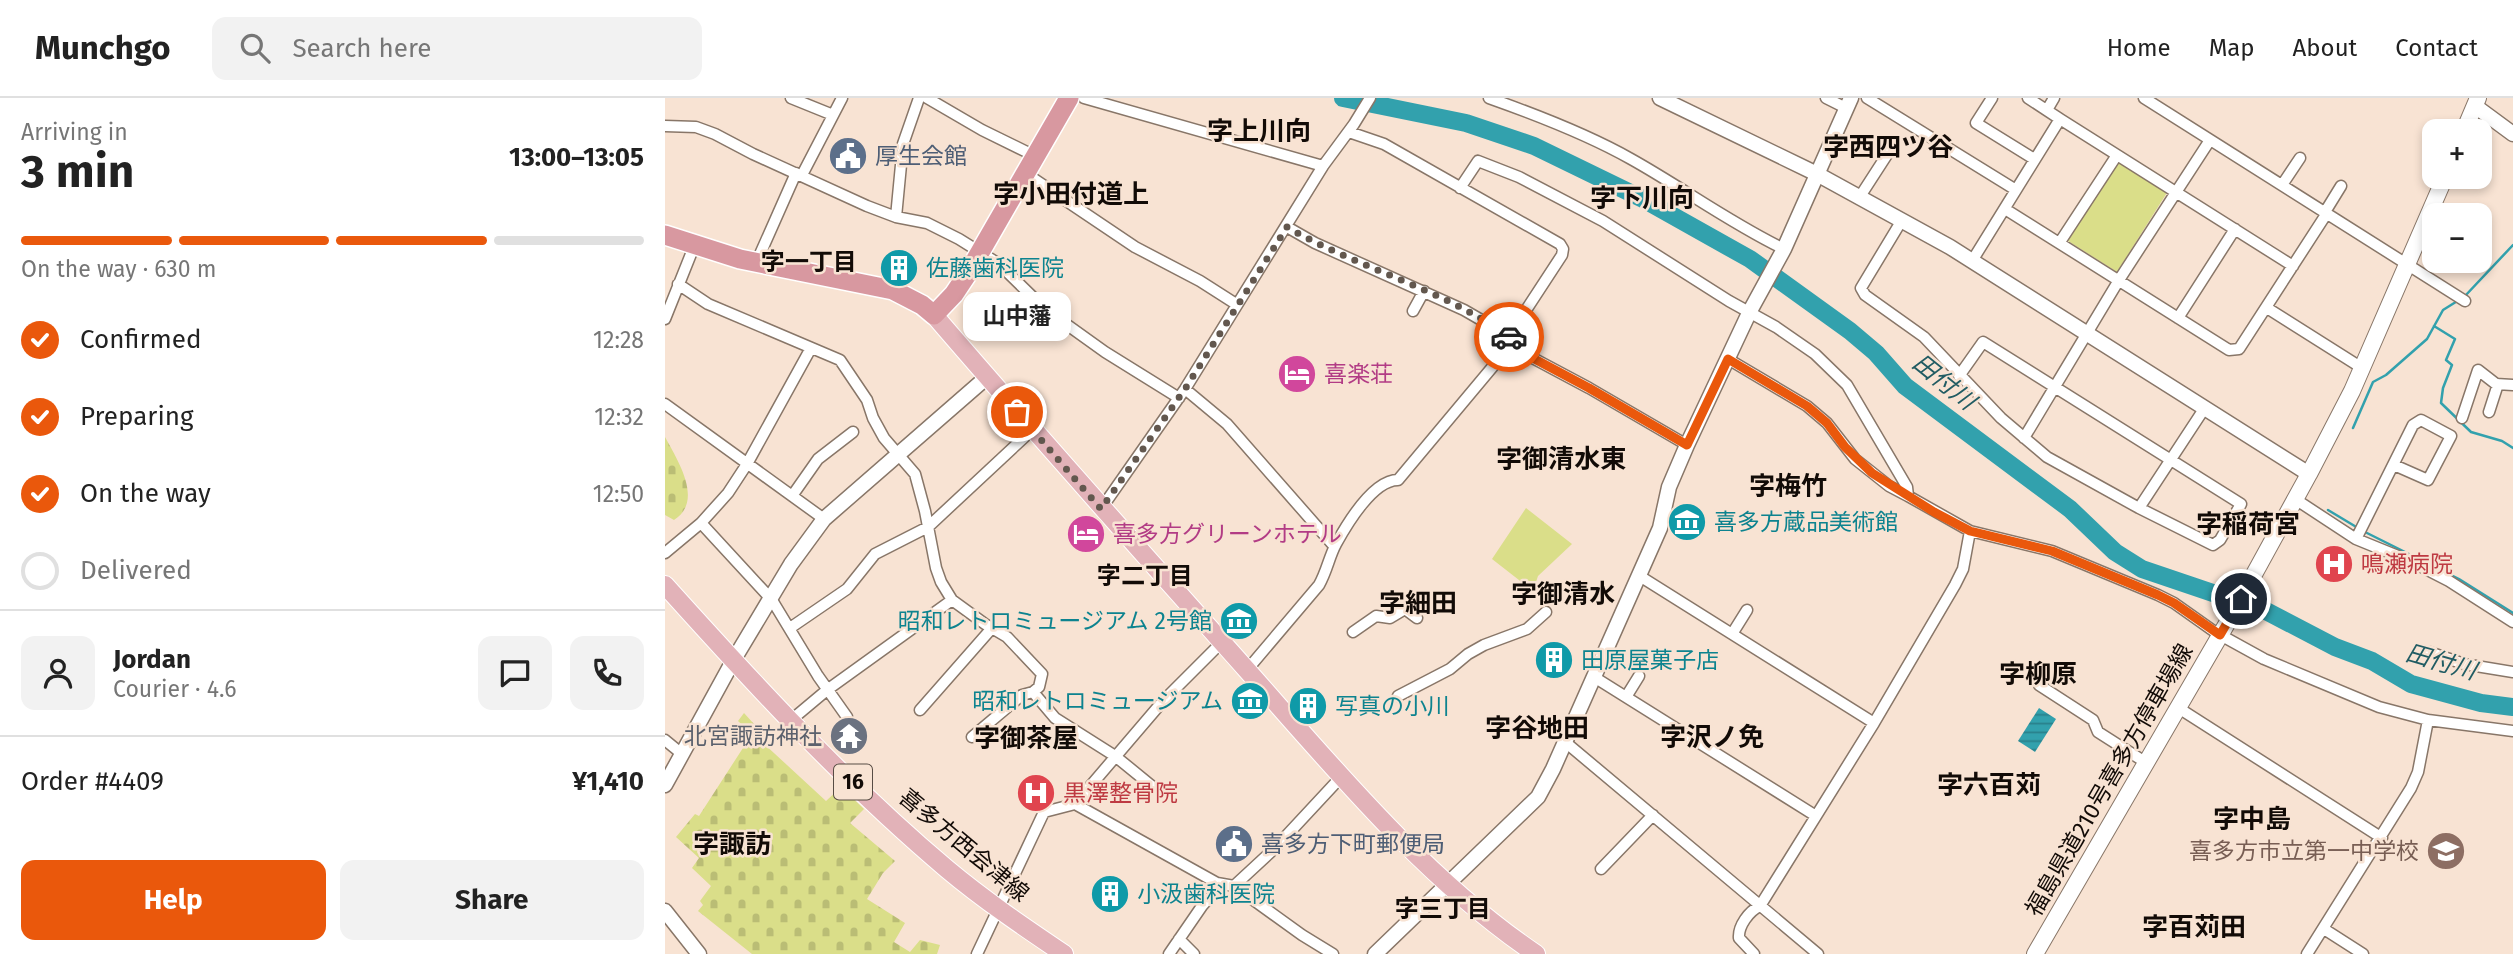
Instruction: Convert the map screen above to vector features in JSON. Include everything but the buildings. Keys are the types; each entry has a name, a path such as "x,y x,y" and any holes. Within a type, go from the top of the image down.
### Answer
{"highway":[{"path":"665,235 740,259 893,290 934,315 954,294 1069,98"}],"main road":[{"path":"2469,119 2476,102"},
{"name":"福島県道210号喜多方停車場線","path":"2035,954 2253,578 2309,474 2362,368 2440,189"},
{"path":"934,315 1101,509 1341,777 1419,858 1533,953"},
{"name":"喜多方西会津線","path":"665,585 790,721 917,841 999,909 1064,954"}],"street":[{"path":"791,98 833,115"},
{"path":"757,261 799,174 842,98"},
{"path":"896,216 903,144 919,98"},
{"path":"927,98 982,130 1135,247 1200,281 1236,304"},
{"path":"1084,98 1323,166"},
{"path":"1101,509 1182,394 1323,166 1352,128 1370,98"},
{"path":"1489,98 1570,130 1628,158 1781,253"},
{"path":"1660,98 1817,174 1902,220 2089,333 2309,474"},
{"path":"1374,954 1538,797 1660,528 1669,487 1687,445 1781,253 1849,103 1826,98"},
{"path":"1867,98 2016,191"},
{"path":"1992,98 1976,123 2034,159"},
{"path":"2028,98 2293,266"},
{"path":"2047,110 2054,98"},
{"path":"2144,98 2465,301"},
{"path":"2476,102 2513,134"},
{"path":"1972,261 2060,119"},
{"path":"665,126 696,127 867,206 927,223 979,251 1015,278 1045,309 1105,352 1182,394 1227,424 1334,546"},
{"path":"1247,670 1319,585 1334,546 1364,501 1389,480 1398,480 1509,341 1562,255 1560,244 1352,128"},
{"path":"2024,438 2119,280 2210,140"},
{"path":"1859,198 1892,146"},
{"path":"2060,242 2117,155"},
{"path":"2282,185 2299,158"},
{"path":"1460,188 1478,161 1518,177 1603,221 1815,354 1847,385 1907,487 1908,495"},
{"path":"2005,209 2229,351 2239,349 2267,308 2341,186"},
{"path":"1902,220 1861,288 1865,295 1924,337 1959,376 2024,438 2052,461 2213,545 2220,540 2241,504 1983,342 1959,376"},
{"path":"1287,227 1315,243 1464,310 1509,341 1687,445"},
{"path":"2178,318 2235,229"},
{"path":"665,319 695,244"},
{"path":"678,284 708,304 840,360 867,400 873,418 897,455 915,474 936,568 952,600 1007,637 1042,674 1039,687 1022,695 972,737"},
{"path":"1413,311 1424,291"},
{"path":"2267,308 2362,368"},
{"path":"665,553 701,523 728,493 811,348"},
{"path":"1728,359 1807,406 1827,423 1855,458 1889,486 1970,531 2052,551 2158,595 2220,635 2264,659 2379,707 2428,720 2513,731"},
{"path":"2462,418 2478,370 2498,384 2513,385"},
{"path":"665,785 733,661 792,564 824,519 987,377"},
{"path":"2490,412 2498,384"},
{"path":"665,404 824,519"},
{"path":"2139,508 2204,409"},
{"path":"2356,539 2413,425 2417,421 2426,422 2451,436 2428,481 2394,465"},
{"path":"790,628 847,589 875,554 928,527 1033,430"},
{"path":"792,496 818,459 853,432"},
{"path":"2295,499 2356,539 2410,561 2449,581 2513,622"},
{"path":"701,523 772,600 827,690 847,717"},
{"path":"1754,954 1739,938 1739,929 1754,908 1760,906 1874,723 1963,569 1970,531"},
{"path":"1638,575 1874,723"},
{"path":"790,721 827,690 952,600"},
{"path":"1353,632 1376,617 1390,618 1405,608 1417,618"},
{"path":"1732,634 1747,610"},
{"path":"1398,696 1450,669 1484,645 1527,629 1546,612"},
{"path":"920,710 992,628"},
{"path":"977,954 1044,812 1075,804 1163,701 1222,642"},
{"path":"2429,652 2464,664 2513,672"},
{"path":"1626,697 1639,676"},
{"path":"1594,677 1816,816"},
{"path":"2039,685 2093,720 2098,732 2145,762"},
{"path":"1033,692 1055,718 1115,756 1153,787"},
{"path":"2177,707 2382,838"},
{"path":"2307,954 2411,788 2418,772 2428,720"},
{"path":"665,740 682,754"},
{"path":"1564,741 1818,954"},
{"path":"1234,886 1274,849 1341,777"},
{"path":"1075,804 1220,883 1234,886 1333,954"},
{"path":"1601,869 1653,815"},
{"path":"1169,954 1220,883"},
{"path":"665,911 699,954"},
{"path":"2323,929 2363,954"},
{"path":"1179,939 1194,954"}],"green space":[{"path":"2118,160 2168,191 2117,272 2068,241"},
{"path":"665,437 686,480 688,492 683,512 674,520 665,515"},
{"path":"1526,508 1572,544 1538,576 1533,591 1492,559"},
{"path":"744,713 765,736 761,741 826,801 841,787 864,809 850,823 895,861 883,873 867,899 905,923 894,942 910,952 920,940 940,945 937,954 752,954 698,911 703,905 700,901 711,886 692,868 699,858 676,837 695,814 699,816 752,734 738,721"}],"water":[{"path":"2039,708 2056,719 2035,752 2018,741"}],"waterway":[{"name":"田付川","path":"1343,98 1466,123 1534,146 1643,199 1750,259 1850,331 1876,353 1905,386 2070,509 2115,552 2142,569 2266,611 2335,647 2372,661 2411,684 2481,703 2513,707"},
{"path":"2465,296 2513,245"},
{"path":"2353,428 2373,382 2386,375 2427,339 2443,310 2459,300"},
{"path":"2434,326 2455,339 2446,360 2452,365 2443,388 2441,403 2471,432 2502,441 2513,448"},
{"path":"2328,510 2358,528"},
{"path":"2363,531 2459,579 2513,613"}],"way so far":[{"path":"1017,412 1101,509 1185,389 1236,304 1287,227 1315,243 1464,310 1509,337"}],"place":[{"name":"厚生会館","path":"848,156"},
{"name":"佐藤歯科医院","path":"899,268"},
{"name":"喜楽荘","path":"1297,374"},
{"name":"山中藩","path":"1017,412"},
{"name":"喜多方蔵品美術館","path":"1687,522"},
{"name":"喜多方グリーンホテル","path":"1086,534"},
{"name":"鳴瀬病院","path":"2334,564"},
{"name":"昭和レトロミュージアム 2号館","path":"1239,621"},
{"name":"田原屋菓子店","path":"1554,660"},
{"name":"昭和レトロミュージアム","path":"1250,701"},
{"name":"写真の小川","path":"1308,706"},
{"name":"北宮諏訪神社","path":"849,736"},
{"name":"黒澤整骨院","path":"1036,793"},
{"name":"喜多方下町郵便局","path":"1234,844"},
{"name":"喜多方市立第一中学校","path":"2446,851"},
{"name":"小汲歯科医院","path":"1110,894"}],"district":[{"name":"字上川向","path":"1259,131"},
{"name":"字西四ツ谷","path":"1888,147"},
{"name":"字小田付道上","path":"1071,194"},
{"name":"字下川向","path":"1642,198"},
{"name":"字一丁目","path":"809,262"},
{"name":"字御清水東","path":"1561,459"},
{"name":"字梅竹","path":"1788,486"},
{"name":"字稲荷宮","path":"2248,524"},
{"name":"字二丁目","path":"1145,576"},
{"name":"字御清水","path":"1563,594"},
{"name":"字細田","path":"1418,603"},
{"name":"字柳原","path":"2038,674"},
{"name":"字谷地田","path":"1537,728"},
{"name":"字沢ノ免","path":"1712,737"},
{"name":"字御茶屋","path":"1026,738"},
{"name":"字六百苅","path":"1989,785"},
{"name":"字中島","path":"2252,819"},
{"name":"字諏訪","path":"732,844"},
{"name":"字三丁目","path":"1443,909"},
{"name":"字百苅田","path":"2194,927"}],"route":[{"path":"1509,337 1510,346 1656,425 1687,445 1728,359 1821,417 1855,458 1889,486 1970,531 2052,551 2158,595 2220,635 2241,599"}]}
